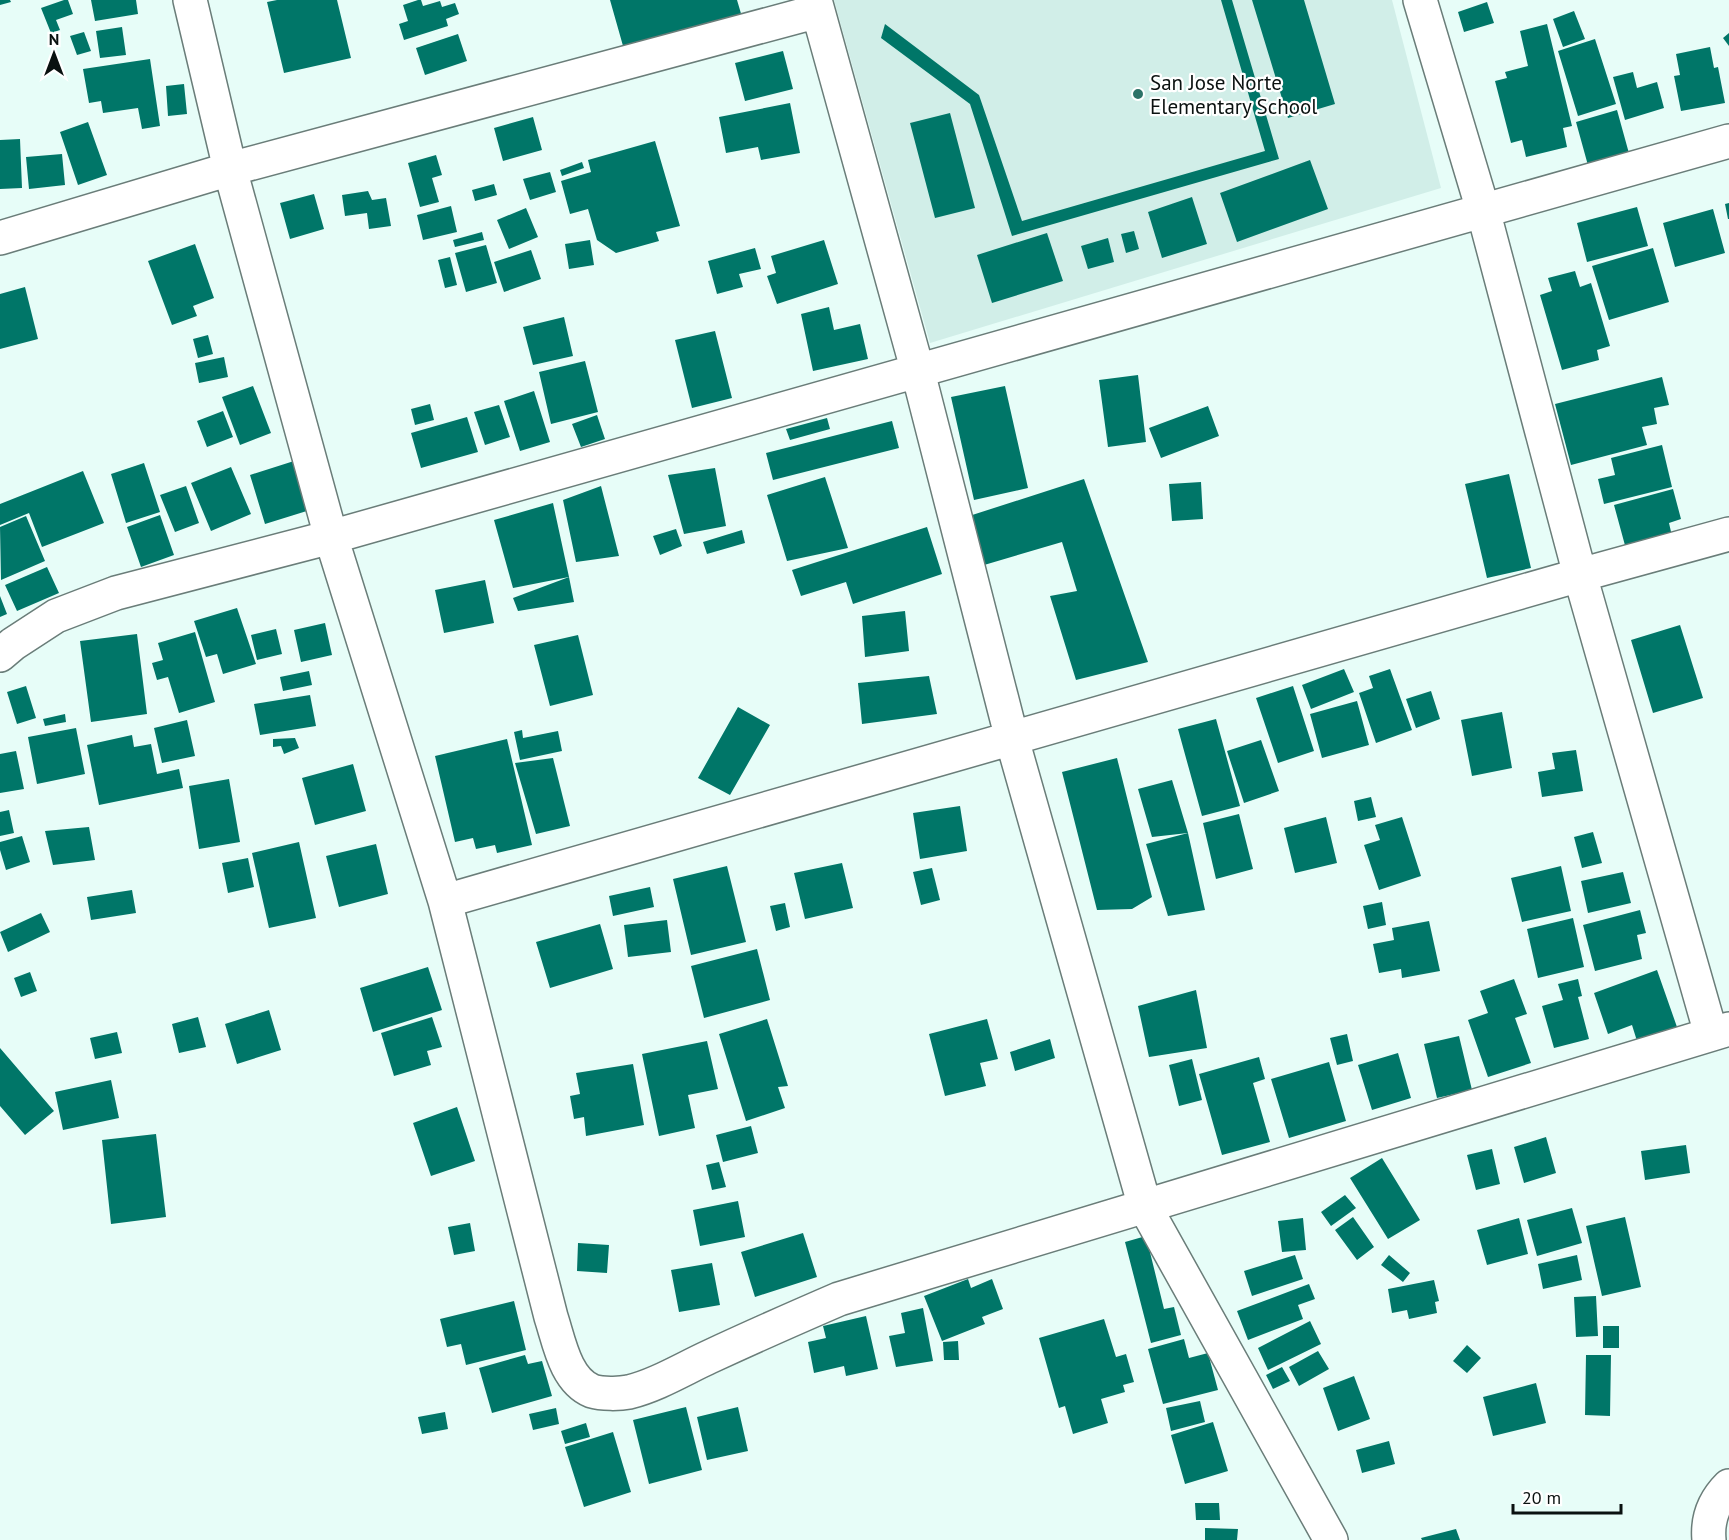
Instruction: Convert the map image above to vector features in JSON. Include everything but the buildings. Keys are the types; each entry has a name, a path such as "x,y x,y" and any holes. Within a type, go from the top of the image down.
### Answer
{"street":[{"path":"190,0 230,169 331,537 445,902 551,1317 566,1363 577,1379 592,1391 609,1393 628,1392 657,1382 782,1323 839,1299 1720,1031 1580,575 1483,210 1420,0"},
{"path":"0,238 230,169 817,6 918,372 1012,739 1145,1206 1331,1540"},
{"path":"0,655 56,615 116,593 331,537 1729,141"},
{"path":"445,902 1729,534"},
{"path":"1709,1540 1711,1510 1729,1485"}],"shaded area":[{"name":"San Jose Norte Elementary School","path":"834,0 1392,0 1441,188 930,343"}],"place":[{"name":"San Jose Norte Elementary School","path":"1138,94"}]}
